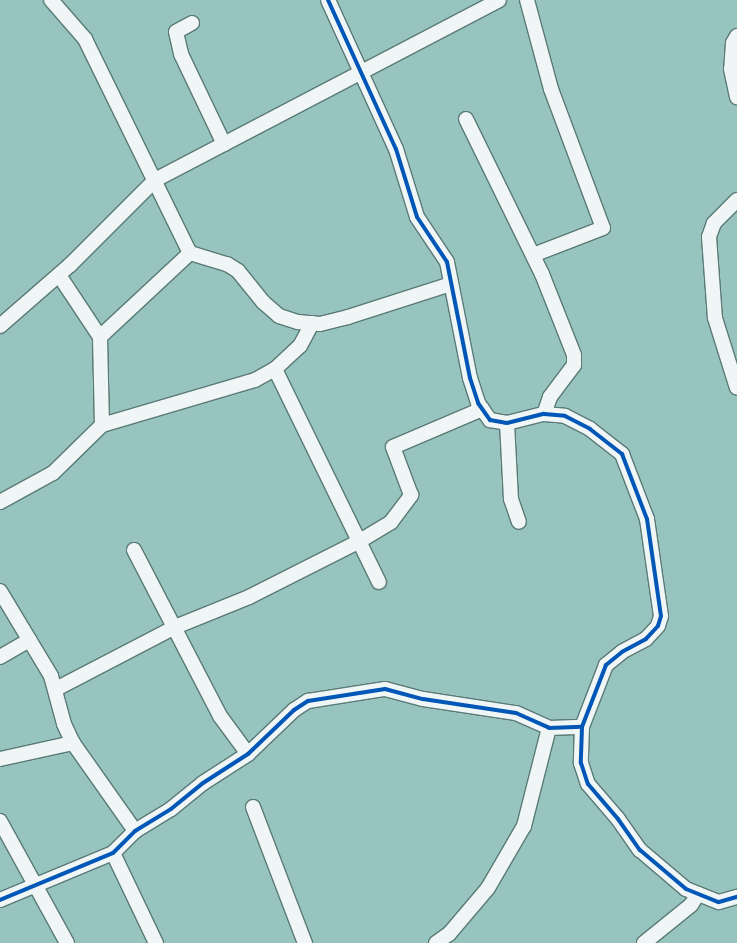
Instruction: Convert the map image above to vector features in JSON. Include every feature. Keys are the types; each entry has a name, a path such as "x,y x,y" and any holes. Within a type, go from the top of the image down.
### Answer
{"street":[{"path":"51,0 85,39 99,73 156,180 190,253"},
{"path":"328,0 359,72 396,148 417,217 447,262 470,378 482,409 490,420 507,423 544,414 565,416 590,429 622,454 647,519 661,616 658,626 646,639 622,652 606,665 582,727 581,763 588,784 618,819 640,850 686,889 719,902 737,897"},
{"path":"0,326 59,275 156,180 359,72 499,0"},
{"path":"527,0 551,89 602,228 532,255"},
{"path":"192,22 176,32 181,54 224,144"},
{"path":"737,36 733,43 731,69 737,97"},
{"path":"466,119 532,255 574,355 574,365 550,396 544,414"},
{"path":"737,200 714,223 708,237 715,318 737,388"},
{"path":"190,253 207,256 238,271 263,302 279,316 298,322 312,323 348,317 451,284"},
{"path":"100,337 190,253"},
{"path":"59,275 100,337 102,425"},
{"path":"0,502 53,473 102,425 254,380 275,369 300,346 312,323"},
{"path":"275,369 358,542 379,582"},
{"path":"56,689 175,627 249,597 358,542 391,522 411,495 393,447 482,409"},
{"path":"507,423 511,499 520,522"},
{"path":"134,550 220,716 248,754"},
{"path":"0,591 30,640 56,689 64,724 73,743 135,831"},
{"path":"0,657 30,640"},
{"path":"0,900 34,884 113,853 135,831 171,809 203,782 248,754 294,710 308,700 385,689 424,699 516,713 549,728 582,727"},
{"path":"436,943 449,934 488,888 524,826 549,728"},
{"path":"0,759 73,743"},
{"path":"253,807 304,943"},
{"path":"0,821 67,943"},
{"path":"113,853 156,943"},
{"path":"644,943 691,904 698,894"}],"cycle path":[{"path":"328,0 396,149 417,217 447,262 470,378 478,403 490,420 507,423 544,414 565,416 590,429 622,454 647,519 661,616 658,626 646,639 622,652 606,665 582,727 581,763 588,784 618,819 640,850 686,889 719,902 737,897"},
{"path":"0,900 113,853 135,831 171,809 203,783 248,754 294,710 308,701 385,689 423,699 516,713 549,728 582,727"}]}
